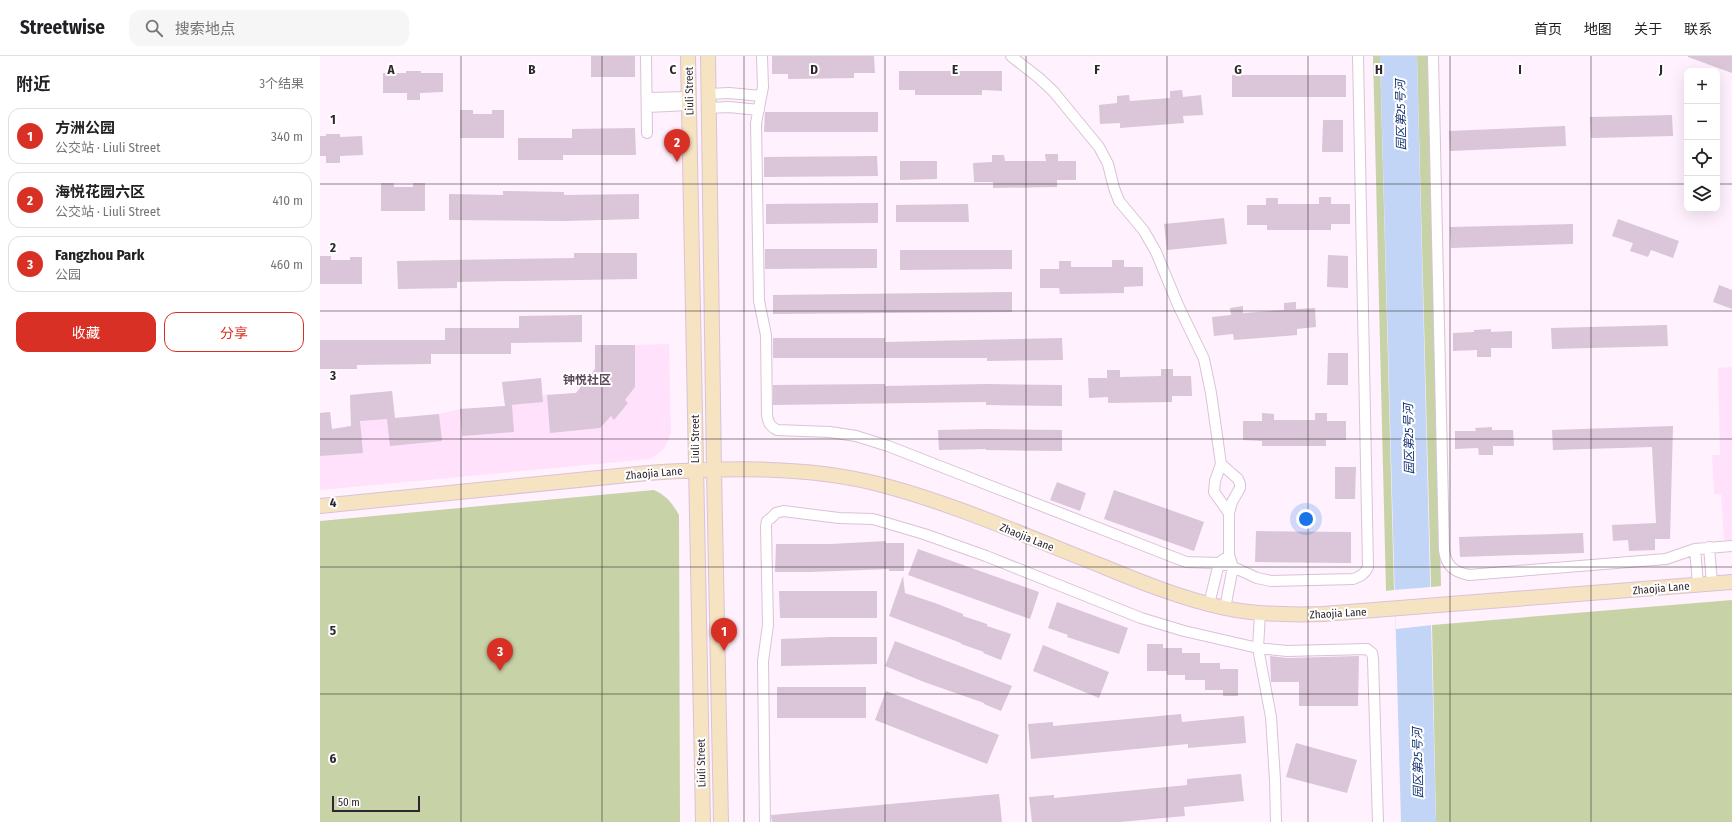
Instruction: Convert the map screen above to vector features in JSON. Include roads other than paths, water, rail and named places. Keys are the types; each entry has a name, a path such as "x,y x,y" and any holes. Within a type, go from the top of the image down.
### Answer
{"main road":[{"name":"Liuli Street","path":"688,56 703,822"},
{"name":"Liuli Street","path":"708,56 721,822"},
{"name":"Zhaojia Lane","path":"320,506 695,470 782,471 850,478 919,496 978,517 1155,587 1225,608 1260,613 1305,615 1432,607 1732,582"}],"street":[{"path":"646,56 647,133"},
{"path":"762,56 763,87 756,123 760,301 766,334 766,415 772,427 778,430 830,432 856,436 888,446 1186,562 1219,563 1233,567 1257,578 1271,581 1353,579 1361,576 1366,572 1368,567 1358,56"},
{"path":"1011,56 1053,91 1099,147 1108,164 1119,201 1144,231 1156,252 1178,305 1204,359 1211,393 1220,464 1215,481 1214,492 1229,513"},
{"path":"1433,56 1444,550 1447,564 1460,573 1469,575 1666,559 1695,549 1732,546"},
{"path":"708,94 729,93 761,96"},
{"path":"647,102 689,101"},
{"path":"708,108 729,107 759,110"},
{"path":"1220,464 1238,479 1240,484 1240,488 1232,502 1229,513 1229,555 1233,567 1225,608"},
{"path":"765,822 763,661 768,625 766,526 767,521 776,513 790,511 839,518 873,519 896,525 986,556 1141,618 1184,631 1258,648 1287,651 1362,648 1370,650 1373,659 1378,822"},
{"path":"1710,548 1712,583"},
{"path":"1695,549 1698,584"},
{"path":"1209,604 1219,563 1229,555"},
{"path":"1260,613 1258,648 1272,723 1276,822"}],"water":[{"name":"园区第25号河","path":"1380,56 1417,56 1436,822 1401,822"}],"place":[{"name":"海悦花园六区","path":"677,162"},
{"name":"方洲公园","path":"724,651"},
{"name":"Fangzhou Park","path":"500,671"}],"district":[{"name":"钟悦社区","path":"587,380"}]}
